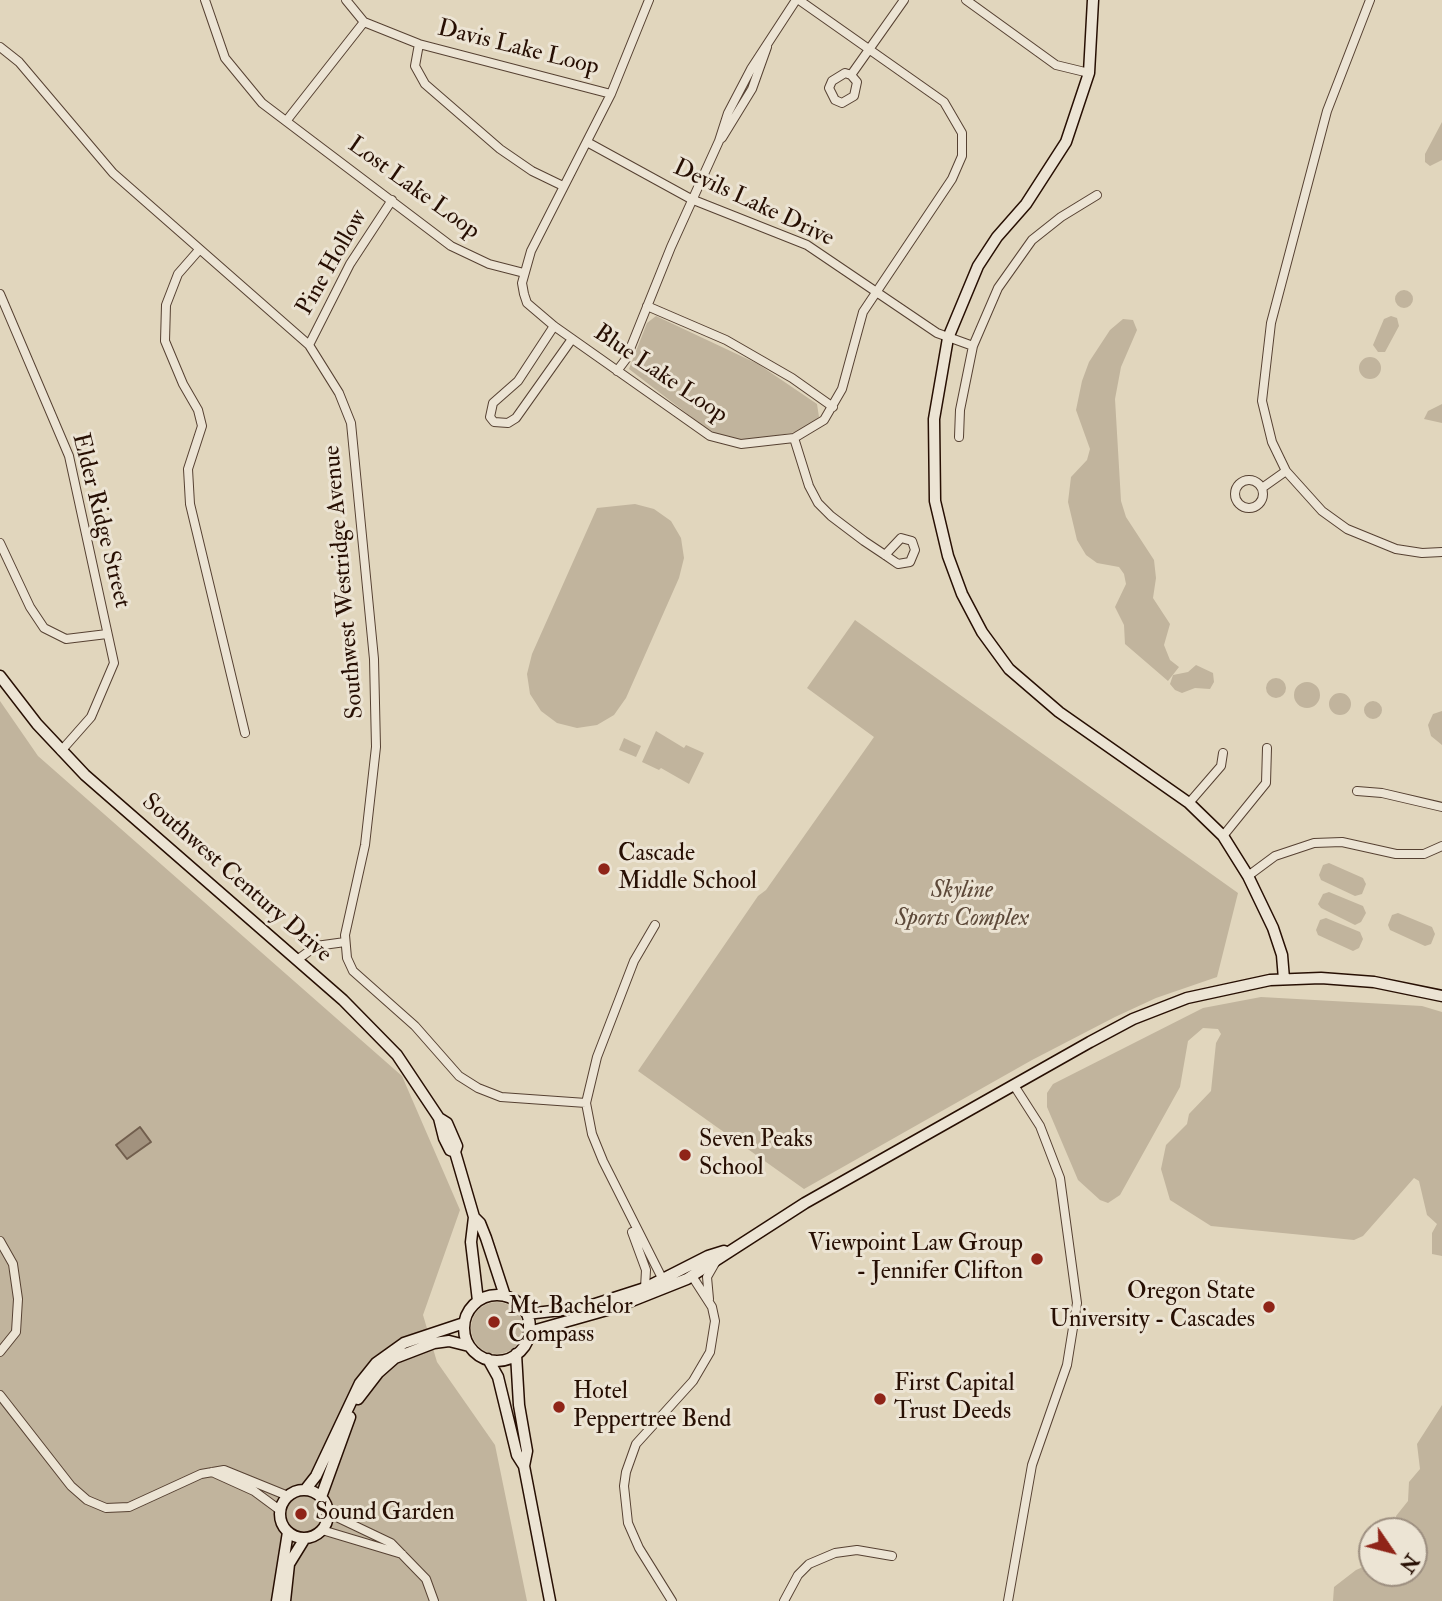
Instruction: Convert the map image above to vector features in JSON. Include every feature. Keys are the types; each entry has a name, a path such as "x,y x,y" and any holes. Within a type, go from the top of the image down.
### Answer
{"main road":[{"path":"1093,0 1089,73 1066,142 1026,204 997,237 978,266 947,338 934,419 935,501 948,556 962,594 1009,669 1059,712 1189,803 1223,836 1248,876 1273,928 1282,956 1284,979"},
{"name":"Southwest Century Drive","path":"0,676 61,751 112,800 376,1031 415,1079 439,1118 450,1150 455,1152 474,1217 471,1242 478,1301"},
{"path":"527,1314 586,1307 692,1276 715,1263 727,1251 817,1196 1015,1087 1090,1042 1144,1015 1187,998 1284,979 1374,982 1442,996"},
{"name":"Southwest Century Drive","path":"474,1217 480,1223 505,1296"},
{"path":"529,1332 614,1308 665,1284 708,1256 727,1251"},
{"path":"469,1346 464,1323 467,1314 486,1296 505,1296 514,1300 527,1314 529,1332 516,1354 518,1394 527,1451 524,1466"},
{"path":"277,1601 288,1532 281,1511 288,1496 305,1490 316,1476 355,1392 376,1363 404,1343 464,1323"},
{"path":"321,1497 353,1408 377,1373 395,1358 434,1343 449,1341 469,1346 488,1359 498,1377 517,1455 524,1466 550,1601"},
{"path":"488,1359 498,1360 516,1354"},
{"path":"285,1601 289,1564 305,1538 322,1531 328,1513 321,1497 305,1490"},
{"path":"288,1532 305,1538"}],"street":[{"name":"Lost Lake Loop","path":"205,0 218,42 236,75 262,103 451,246 489,264 524,273"},
{"name":"Davis Lake Loop","path":"346,0 364,22 419,44 611,94"},
{"path":"524,273 531,251 611,94 649,0"},
{"path":"617,370 626,359 691,199 719,141 752,89 767,47 797,0"},
{"name":"Blue Lake Loop","path":"524,273 522,283 527,303 572,340 710,436 741,444 794,438 813,429 833,407 842,389 857,328 876,291 959,168 962,132 944,102 797,0"},
{"path":"851,75 904,0"},
{"path":"966,0 1056,65 1089,73"},
{"path":"1370,0 1327,111 1271,323 1262,401 1272,442 1286,471 1322,511 1347,529 1396,549 1422,553 1442,552"},
{"path":"287,120 364,22"},
{"path":"419,44 415,66 425,84 500,149 532,171 563,186"},
{"name":"Southwest Westridge Avenue","path":"0,47 19,62 113,173 309,345 339,393 351,423 374,659 376,747 365,845 345,942"},
{"name":"Devils Lake Drive","path":"587,142 691,199 807,245 947,338 973,346"},
{"path":"959,437 960,410 973,346 982,320 1014,262 1032,240 1061,217 1097,195"},
{"name":"Pine Hollow","path":"309,345 350,264 392,200"},
{"path":"199,250 178,274 166,305 165,341 183,384 198,410 202,426 188,469 190,503 245,733"},
{"name":"Elder Ridge Street","path":"0,294 69,456 114,663 103,694 77,737 61,751"},
{"path":"647,306 726,340 792,378 833,407"},
{"path":"554,326 518,381 493,403 490,417 494,422 508,424 516,418 572,340"},
{"path":"794,438 805,476 818,503 885,555"},
{"path":"1262,488 1286,471"},
{"path":"0,543 30,607 44,628 66,639 107,634"},
{"path":"1223,836 1266,783 1267,748"},
{"path":"1189,803 1221,766 1223,753"},
{"path":"1357,791 1382,793 1442,807"},
{"path":"1248,876 1275,856 1314,843 1352,843 1396,854 1424,854 1442,846"},
{"path":"645,1288 646,1270 622,1203 592,1134 586,1103 597,1058 634,961 655,925"},
{"path":"297,960 316,946 345,942 347,958 354,971 415,1026 459,1076 501,1097 586,1103"},
{"path":"1008,1601 1032,1465 1068,1365 1077,1303 1060,1178 1040,1126 1015,1087"},
{"path":"622,1203 665,1284"},
{"path":"0,1241 13,1264 18,1320 16,1332 0,1352"},
{"path":"671,1601 628,1523 624,1504 626,1472 636,1444 704,1366 710,1352 715,1321 707,1277 715,1263"},
{"path":"692,1276 709,1299"},
{"path":"0,1395 71,1486 87,1500 106,1508 129,1507 169,1491 189,1479 224,1470 288,1496"},
{"path":"212,1472 254,1491 281,1511"},
{"path":"328,1513 391,1543 426,1579 434,1601"},
{"path":"322,1531 402,1554"},
{"path":"784,1601 798,1575 809,1564 835,1553 857,1550 892,1556"}],"green space":[{"path":"1442,122 1442,160 1430,166 1425,162 1425,154"},
{"path":"1404,290 1410,293 1413,299 1410,305 1404,308 1398,305 1395,299 1398,293"},
{"path":"656,316 758,364 817,404 819,417 810,426 797,432 742,441 717,434 703,426 629,369 647,323"},
{"path":"1391,316 1397,318 1399,326 1385,352 1378,352 1373,345 1384,319"},
{"path":"1123,319 1133,320 1137,330 1121,367 1115,399 1121,501 1126,517 1154,560 1156,578 1153,598 1170,624 1164,645 1170,660 1179,667 1168,681 1125,644 1124,625 1115,607 1126,584 1124,574 1119,567 1097,563 1086,555 1077,540 1068,502 1071,477 1087,460 1090,449 1076,410 1082,381 1089,362 1110,330"},
{"path":"1370,357 1378,360 1381,368 1378,376 1370,379 1362,376 1359,368 1362,360"},
{"path":"1442,404 1442,423 1424,419 1428,411"},
{"path":"635,504 654,509 671,521 681,538 684,558 679,578 626,698 614,715 597,725 577,728 557,723 541,711 530,694 527,674 532,654 597,508"},
{"name":"Skyline Sports Complex","path":"855,620 1238,893 1217,977 1156,998 1115,1017 1032,1060 804,1189 638,1071 758,896 766,890 874,737 807,688"},
{"path":"1196,665 1213,673 1214,682 1210,689 1195,688 1182,693 1175,690 1170,684 1173,675 1188,672"},
{"path":"1272,678 1280,678 1286,688 1280,698 1272,698 1266,692 1266,684"},
{"path":"1307,682 1316,686 1320,695 1316,704 1307,708 1298,704 1294,695 1298,686"},
{"path":"1336,693 1344,693 1351,700 1351,708 1344,715 1336,715 1329,708 1329,700"},
{"path":"0,701 38,756 402,1076 460,1210 423,1315 437,1362 495,1445 527,1601 0,1601"},
{"path":"1373,701 1379,704 1382,710 1379,716 1373,719 1367,716 1364,710 1367,704"},
{"path":"1442,711 1442,745 1431,736 1428,725 1433,714"},
{"path":"656,731 684,748 686,745 704,753 689,784 661,768 659,770 642,762"},
{"path":"624,738 641,746 636,757 619,750"},
{"path":"1329,863 1363,878 1366,884 1362,894 1355,896 1321,880 1319,875 1323,865"},
{"path":"1329,892 1363,906 1366,913 1361,922 1355,925 1321,908 1318,904 1323,894"},
{"path":"1398,913 1432,927 1435,934 1431,944 1425,946 1390,930 1388,925 1392,915"},
{"path":"1326,918 1360,932 1363,939 1359,948 1353,951 1318,935 1316,930 1320,920"},
{"path":"1261,997 1422,1006 1442,1012 1442,1256 1432,1254 1432,1233 1437,1224 1427,1215 1419,1181 1414,1178 1363,1236 1354,1240 1211,1226 1170,1200 1161,1169 1166,1145 1187,1124 1189,1114 1211,1091 1216,1043 1221,1034 1218,1029 1203,1028 1188,1041 1180,1087 1120,1195 1108,1203 1100,1200 1078,1180 1047,1107 1047,1093 1053,1084 1203,1008"},
{"path":"497,1302 507,1304 515,1310 521,1318 521,1338 515,1346 507,1352 497,1354 487,1352 479,1346 473,1338 471,1328 473,1318 479,1310 487,1304"},
{"path":"1442,1405 1442,1601 1333,1601 1334,1587 1358,1569 1358,1587 1428,1587 1428,1517 1396,1516 1408,1501 1409,1482 1420,1469 1417,1444"}],"shaded area":[{"path":"140,1127 151,1142 127,1159 116,1145"}],"place":[{"name":"Cascade Middle School","path":"604,869"},
{"name":"Seven Peaks School","path":"685,1155"},
{"name":"Viewpoint Law Group - Jennifer Clifton","path":"1037,1259"},
{"name":"Oregon State University - Cascades","path":"1269,1307"},
{"name":"Mt. Bachelor Compass","path":"494,1322"},
{"name":"First Capital Trust Deeds","path":"880,1399"},
{"name":"Hotel Peppertree Bend","path":"559,1407"},
{"name":"Sound Garden","path":"301,1514"}]}
